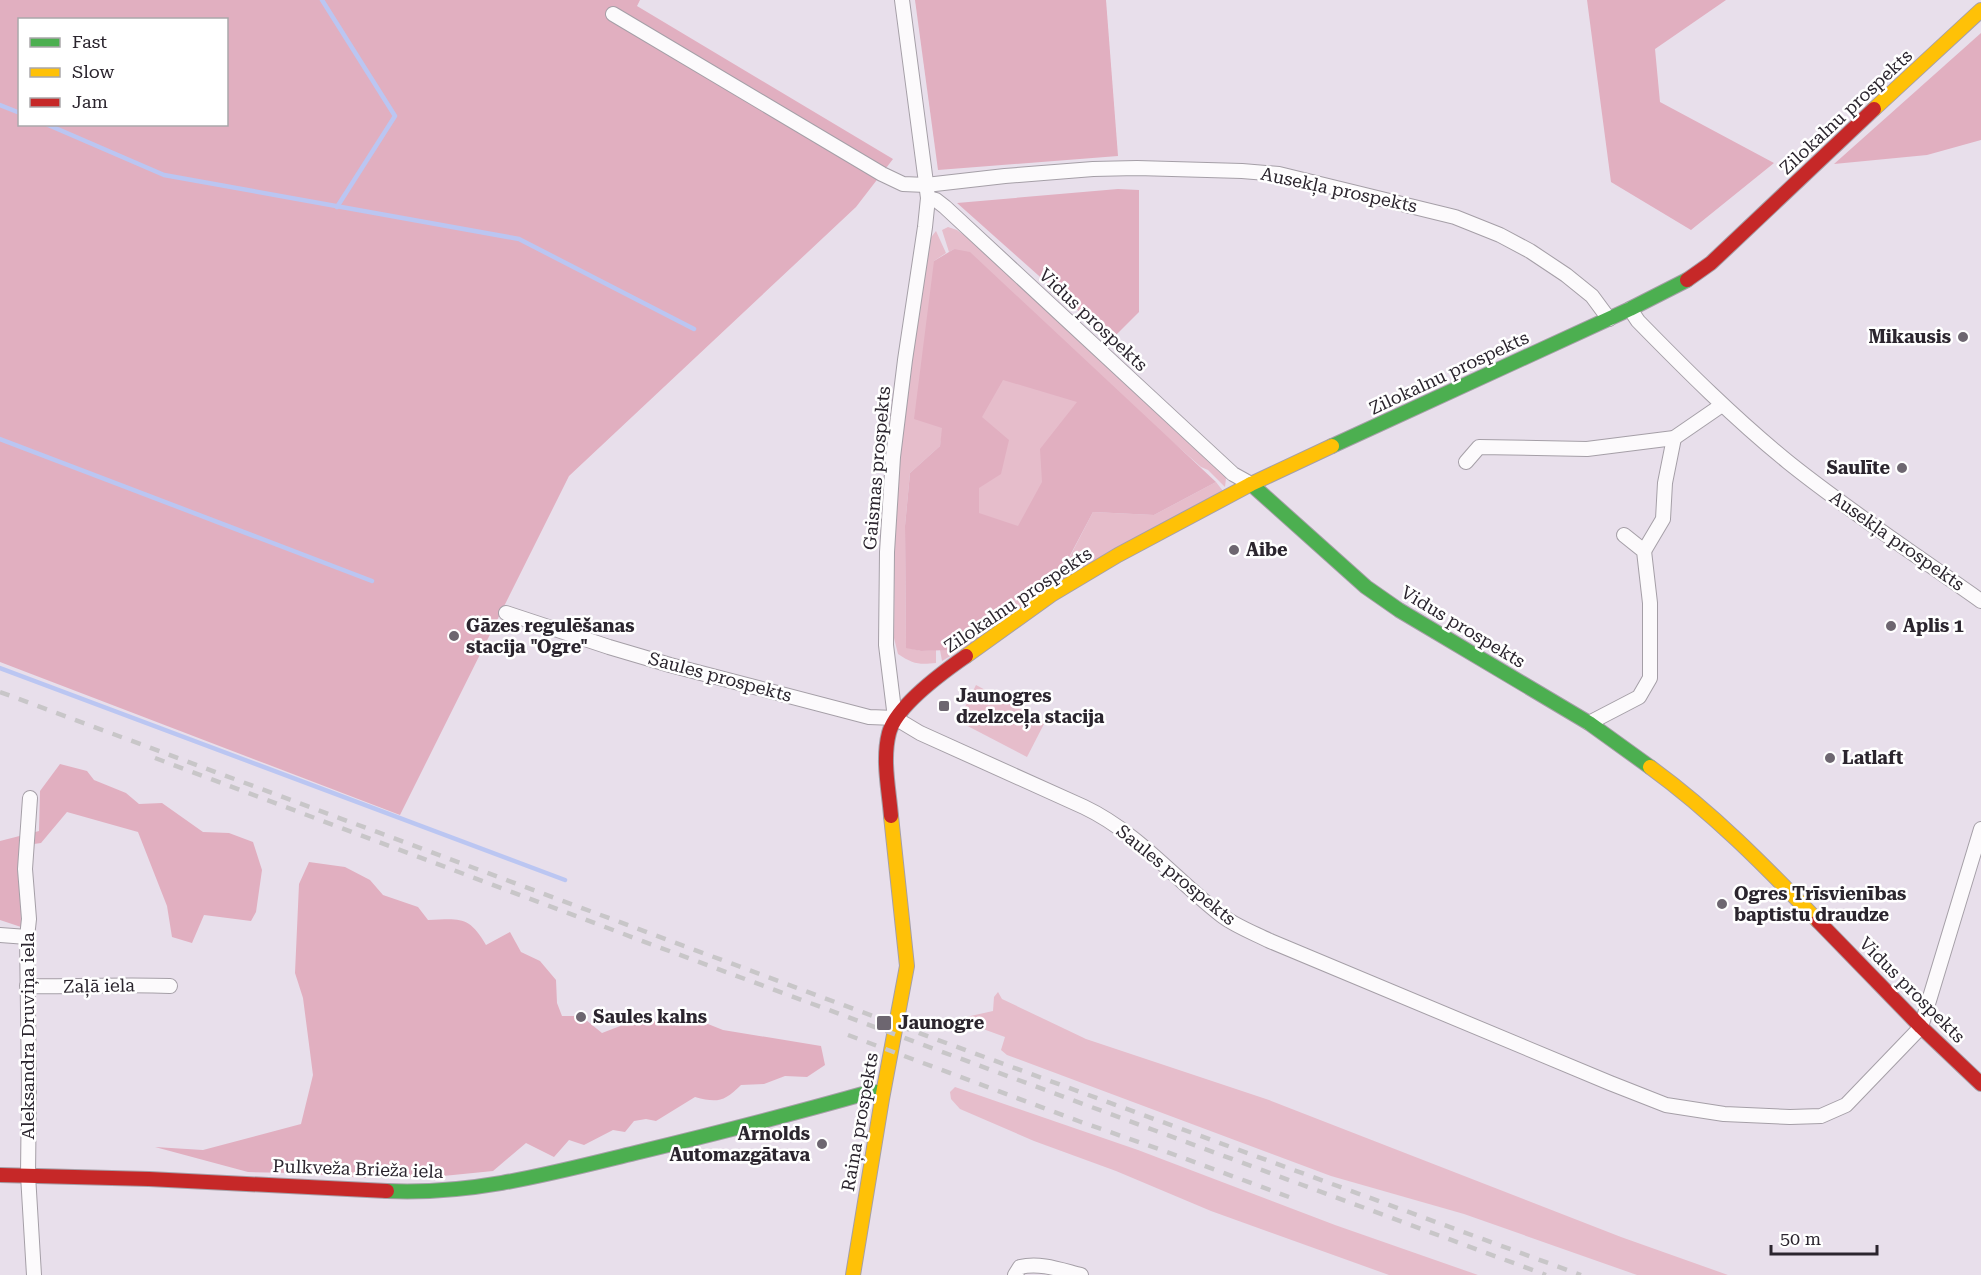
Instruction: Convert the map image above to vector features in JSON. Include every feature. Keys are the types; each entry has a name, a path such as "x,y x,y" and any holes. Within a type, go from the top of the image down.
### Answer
{"main road":[{"name":"Zilokalnu prospekts","path":"895,718 939,675 1051,596 1118,555 1251,484 1609,319 1690,279 1711,263 1817,161 1981,10"},
{"name":"Vidus prospekts","path":"1251,484 1366,587 1399,610 1589,723 1684,792 1759,860 1921,1027 1981,1084"},
{"name":"Gaismas prospekts","path":"895,718 890,734 887,773 906,940"},
{"name":"Raiņa prospekts","path":"853,1275 882,1092 904,997 908,966 906,940"},
{"name":"Pulkveža Brieža iela","path":"0,1175 149,1179 393,1191 466,1189 540,1177 777,1118 870,1092 882,1092"}],"street":[{"name":"Gaismas prospekts","path":"895,718 886,645 887,552 893,457 925,227 927,192 902,0"},
{"path":"613,14 882,174 927,192"},
{"name":"Ausekļa prospekts","path":"927,192 985,178 1093,169 1137,168 1279,174 1445,214 1500,235 1530,251 1566,275 1592,296 1609,319"},
{"name":"Vidus prospekts","path":"927,192 1233,474 1251,484"},
{"name":"Ausekļa prospekts","path":"1630,309 1638,321 1722,405 1788,462 1981,601"},
{"path":"1466,462 1479,447 1587,448 1674,438 1722,405"},
{"path":"1589,723 1639,697 1650,678 1650,603 1644,551 1663,519 1665,483 1674,438"},
{"path":"1624,535 1644,551"},
{"name":"Saules prospekts","path":"506,613 670,665 869,717 895,718 920,733 1106,819 1173,871 1222,916 1261,937 1666,1105 1724,1114 1821,1116 1846,1105 1921,1027"},
{"name":"Aleksandra Druviņa iela","path":"30,798 26,869 29,919 27,937 28,1175 34,1275"},
{"path":"1921,1027 1981,829"},
{"path":"0,935 27,937"},
{"name":"Zaļā iela","path":"27,986 110,984 170,986"},
{"path":"1015,1275 1020,1267 1029,1265 1045,1266 1081,1275"}],"shaded area":[{"path":"0,0 640,0 637,6 893,159 856,207 569,476 400,815 0,662"},
{"path":"915,0 1106,0 1118,156 938,170"},
{"path":"1587,0 1726,0 1655,49 1660,102 1774,163 1691,230 1611,182"},
{"path":"1981,33 1981,140 1927,155 1834,164"},
{"path":"1118,189 1139,190 1139,312 1111,340 957,203"},
{"path":"948,227 968,238 1226,478 1225,487 954,249 949,252 942,230"},
{"path":"936,231 946,253 934,261 943,428 940,446 910,473 905,526 906,647 921,651 936,650 936,663 925,664 912,662 898,654 894,638 896,485 907,379 929,240"},
{"path":"954,249 970,252 1216,482 1154,515 1093,512 1066,563 947,650 921,651 906,648 905,526 910,473 940,446 942,428 914,419 934,261","holes":["1003,380 1077,402 1040,449 1042,482 1018,526 979,513 979,488 1001,474 1009,440 982,417"]},
{"path":"1045,368 1140,442 996,545 956,522 976,374"},
{"path":"1216,482 1223,491 942,661 940,650 947,650 1066,564 1093,512 1154,515"},
{"path":"976,685 1045,722 1027,757 958,721"},
{"path":"60,764 87,771 94,780 126,793 139,804 162,803 203,832 229,833 253,842 262,870 256,912 251,921 204,915 192,943 172,937 167,906 138,832 67,812 41,843 20,846 21,927 0,920 0,841 39,831 40,791"},
{"path":"309,862 345,867 370,880 383,895 418,907 428,920 462,921 474,928 486,945 510,932 521,952 540,961 556,980 557,1003 562,1016 581,1016 602,1033 628,1023 693,1018 723,1030 821,1046 825,1065 807,1077 785,1076 764,1084 741,1085 720,1100 695,1097 656,1121 646,1119 634,1121 625,1132 613,1130 584,1145 569,1140 554,1157 526,1143 493,1171 423,1178 366,1178 248,1172 155,1147 203,1150 301,1124 313,1075 303,998 295,973 299,884"},
{"path":"998,992 1002,999 1086,1039 1269,1100 1621,1237 1728,1275 1637,1275 1464,1214 1331,1176 1007,1055 1001,1050 1005,1037 964,1022 966,1017 993,1011 994,997"},
{"path":"955,1087 1138,1150 1335,1225 1478,1275 1389,1275 1211,1211 960,1109 951,1099 950,1092"}],"waterway":[{"path":"322,0 395,116 337,207"},
{"path":"0,105 18,112"},
{"path":"51,126 164,175 519,239 694,329"},
{"path":"0,439 372,581"},
{"path":"0,668 565,880"}],"railway":[{"path":"0,692 897,1025 1581,1275"},
{"path":"155,758 1546,1275"},
{"path":"848,1035 1289,1197"}],"traffic: fast":[{"path":"1332,446 1630,309 1687,280"},
{"path":"1251,484 1366,587 1399,610 1589,723 1650,767"},
{"path":"387,1191 450,1190 543,1175 724,1131 870,1092 882,1092"}],"traffic: slow":[{"path":"1874,109 1981,10"},
{"path":"966,656 1051,595 1118,555 1251,484 1332,446"},
{"path":"1650,767 1716,821 1818,921"},
{"path":"853,1275 907,966 891,816"}],"traffic: jam":[{"path":"1687,280 1711,263 1874,109"},
{"path":"891,816 886,754 893,723 921,690 966,656"},
{"path":"1818,921 1921,1027 1981,1084"},
{"path":"0,1175 149,1179 387,1191"}],"place":[{"name":"Mikausis","path":"1963,337"},
{"name":"Saulīte","path":"1902,468"},
{"name":"Aibe","path":"1234,550"},
{"name":"Aplis 1","path":"1891,626"},
{"name":"Gāzes regulēšanas stacija \"Ogre\"","path":"454,636"},
{"name":"Jaunogres dzelzceļa stacija","path":"944,706"},
{"name":"Latlaft","path":"1830,758"},
{"name":"Ogres Trīsvienības baptistu draudze","path":"1722,904"},
{"name":"Saules kalns","path":"581,1017"},
{"name":"Jaunogre","path":"884,1023"},
{"name":"Arnolds Automazgātava","path":"822,1144"}]}
